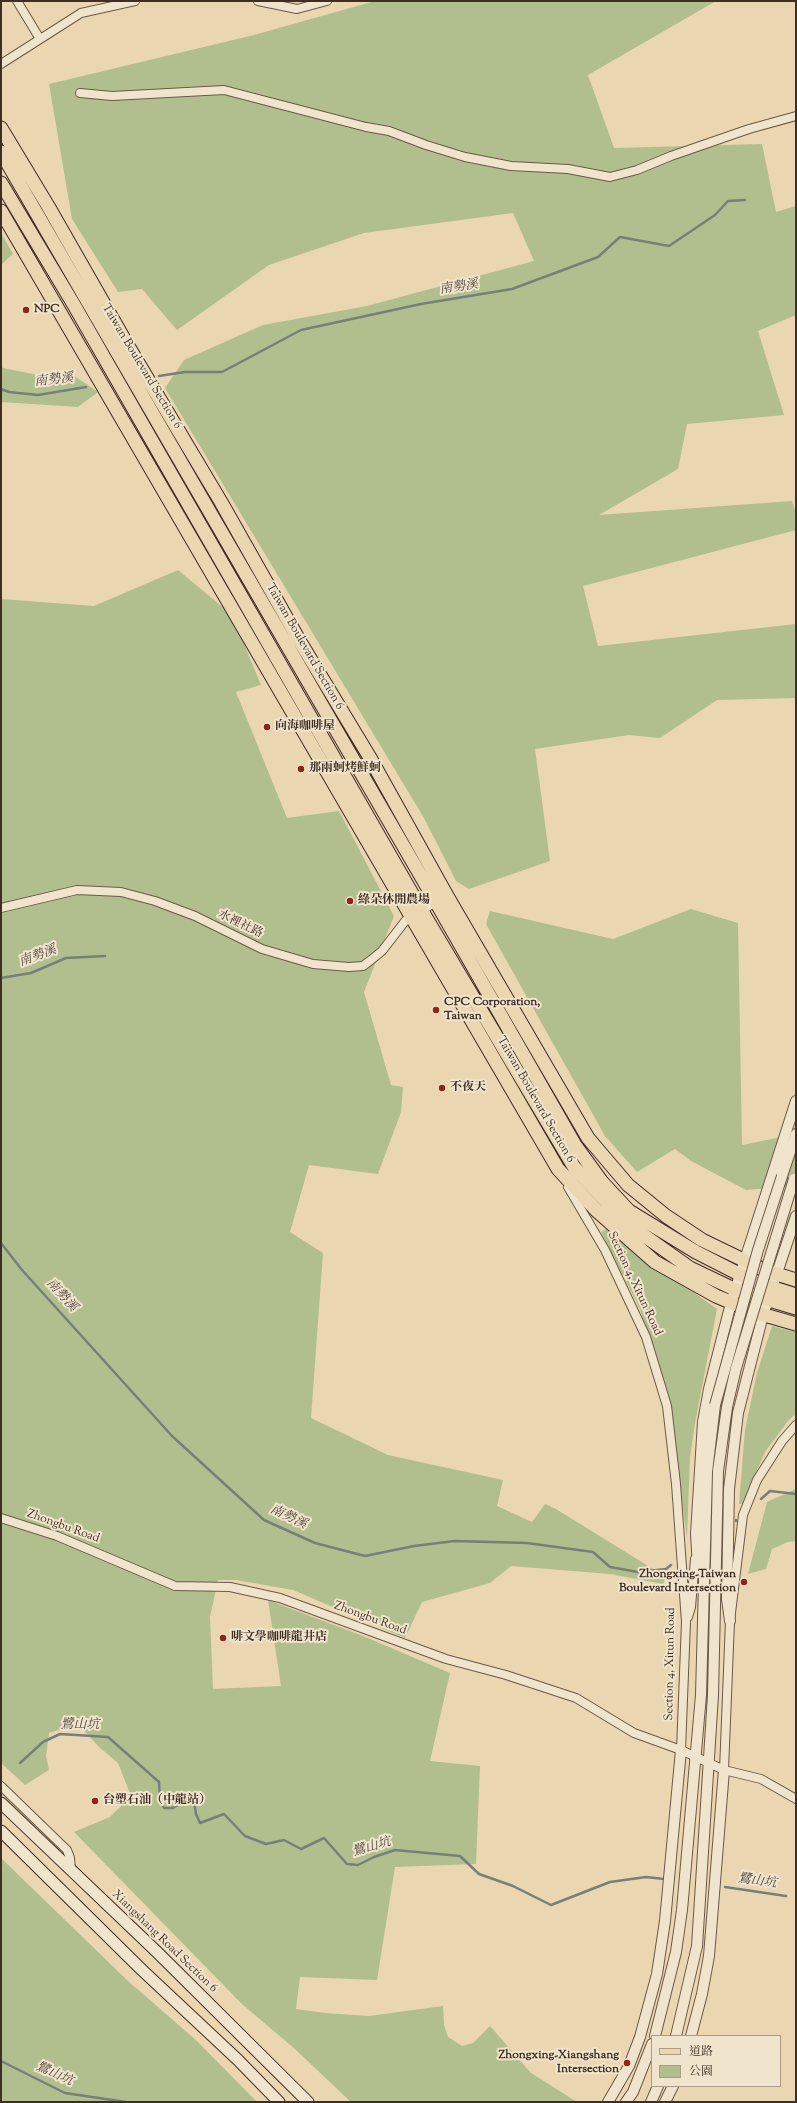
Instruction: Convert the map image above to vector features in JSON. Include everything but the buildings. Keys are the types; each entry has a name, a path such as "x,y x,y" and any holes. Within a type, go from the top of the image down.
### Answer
{"main road":[{"name":"Taiwan Boulevard Section 6","path":"1,128 221,502 299,640 369,756 442,899 575,1146 602,1182 629,1211 696,1252 741,1275 796,1295"},
{"name":"Taiwan Boulevard Section 6","path":"1,152 442,899 588,1138 628,1185 666,1216 702,1240 746,1261 796,1280"},
{"name":"Taiwan Boulevard Section 6","path":"1,183 74,305 558,1169 596,1210 655,1262 684,1280 732,1303 763,1315 796,1324"},
{"name":"Taiwan Boulevard Section 6","path":"1,211 416,914 574,1167 615,1211 642,1234 690,1268 736,1290 796,1308"},
{"name":"Xiangshang Road Section 6","path":"1,1803 157,1952 308,2102"},
{"path":"3,1834 142,1970 238,2060 279,2102"}],"street":[{"path":"17,1 40,39"},
{"path":"1,64 81,13 135,1"},
{"path":"258,1 297,9 327,1"},
{"path":"80,93 112,96 224,90 366,127 389,131 426,146 466,156 511,166 568,169 610,177 637,170 670,156 749,129 796,116"},
{"name":"水裡社路","path":"1,908 77,890 121,892 155,900 195,916 262,949 313,964 349,967 362,966 371,960 382,951 416,914 442,899"},
{"path":"686,1622 691,1607 703,1422 709,1389 732,1303 796,1101"},
{"path":"655,2035 677,1945 682,1910 701,1695 707,1472 716,1405 758,1250 796,1134"},
{"name":"Section 4, Xitun Road","path":"558,1169 606,1250 646,1336 667,1406 676,1484 686,1622 681,1750 665,1921 657,1974 640,2037 629,2066 608,2102"},
{"path":"676,2035 697,1946 715,1643 715,1537 718,1471 727,1407 736,1368 795,1176"},
{"path":"730,1621 727,1575 729,1489 738,1413 763,1315 796,1216"},
{"path":"691,2035 702,1994 709,1956 724,1770 730,1621 743,1515 756,1480 782,1441 796,1425"},
{"name":"Zhongbu Road","path":"1,1518 57,1536 175,1586 230,1587 280,1598 432,1655 576,1698 634,1733 681,1750 724,1770 761,1779 796,1799"},
{"path":"696,1534 702,1629"},
{"path":"1,1786 67,1850 70,1858 71,1870"},
{"path":"626,2102 633,2092 651,2047"},
{"path":"651,2102 658,2087"},
{"path":"665,2102 672,2087"}],"green space":[{"path":"375,1 716,1 588,75 614,148 762,144 776,212 796,206 796,315 758,331 784,415 687,424 678,469 599,515 792,501 796,513 796,530 583,586 598,646 796,624 796,698 717,700 660,738 629,735 535,749 550,861 469,889 456,881 424,818 165,388 184,360 263,325 367,306 534,261 513,213 364,233 269,265 177,330 142,289 118,292 72,219 49,84 254,35"},
{"path":"1,233 13,254 1,265"},
{"path":"1,366 3,368 38,375 73,375 98,392 78,407 1,402"},
{"path":"178,570 232,615 261,685 236,692 287,818 339,811 394,916 364,992 391,1085 403,1087 401,1112 378,1174 309,1165 290,1232 323,1253 311,1418 388,1455 503,1480 497,1506 532,1522 545,1504 556,1509 666,1577 663,1584 610,1574 511,1566 490,1583 422,1602 405,1638 293,1590 236,1580 218,1580 210,1617 213,1689 281,1686 268,1600 363,1636 450,1673 430,1761 480,1766 476,1864 395,1867 377,1980 300,1977 296,2009 325,2013 369,2016 443,2006 444,2025 448,2037 462,2046 473,2043 490,2026 531,2073 577,2102 351,2102 296,2050 242,2004 74,1832 110,1817 131,1796 118,1763 99,1747 78,1724 49,1733 46,1756 49,1770 25,1785 1,1763 1,599 94,606"},
{"path":"691,909 738,923 742,1145 796,1134 796,1186 746,1190 691,1161 675,1149 637,1172 605,1136 486,924 490,911 613,939"},
{"path":"606,1229 717,1309 690,1457 687,1537 666,1392 640,1309 601,1232"},
{"path":"772,1326 796,1332 796,1413 788,1421 765,1452 742,1504 739,1504 745,1430 757,1373"},
{"path":"796,1489 796,1541 788,1542 772,1549 766,1569 748,1574 767,1502"},
{"path":"1,1858 128,1981 197,2041 257,2102 1,2102"}],"waterway":[{"name":"南勢溪","path":"159,376 185,372 222,372 301,330 421,304 512,289 598,257 620,237 669,246 715,215 728,201 745,200"},
{"name":"南勢溪","path":"1,389 9,392 38,395 86,387"},
{"name":"南勢溪","path":"1,978 31,973 66,958 105,956"},
{"name":"南勢溪","path":"1,1243 22,1270 172,1436 264,1520 315,1543 365,1556 414,1546 455,1541 527,1543 593,1552 610,1567 638,1572 666,1569 671,1565"},
{"name":"南勢溪","path":"761,1499 770,1491 796,1494"},
{"name":"鷺山坑","path":"20,1763 43,1742 60,1734 108,1737 159,1782 160,1800 164,1808 173,1808 187,1799 194,1802 196,1814 200,1823 224,1814 245,1836 266,1844 284,1840 301,1849 324,1838 347,1864 358,1865 374,1857 395,1850 460,1856 479,1874 513,1886 551,1905 610,1882 646,1877 664,1879"},
{"name":"鷺山坑","path":"725,1887 786,1896"},
{"name":"鷺山坑","path":"1,2061 65,2093 126,2102"}],"place":[{"name":"NPC","path":"26,310"},
{"name":"向海咖啡屋","path":"267,727"},
{"name":"那兩蚵烤鮮蚵","path":"301,769"},
{"name":"綠朵休閒農場","path":"350,901"},
{"name":"CPC Corporation, Taiwan","path":"436,1010"},
{"name":"不夜天","path":"442,1088"},
{"name":"Zhongxing-Taiwan Boulevard Intersection","path":"744,1582"},
{"name":"啡文學咖啡龍井店","path":"223,1638"},
{"name":"台塑石油（中龍站）","path":"95,1801"},
{"name":"Zhongxing-Xiangshang Intersection","path":"627,2063"}]}
